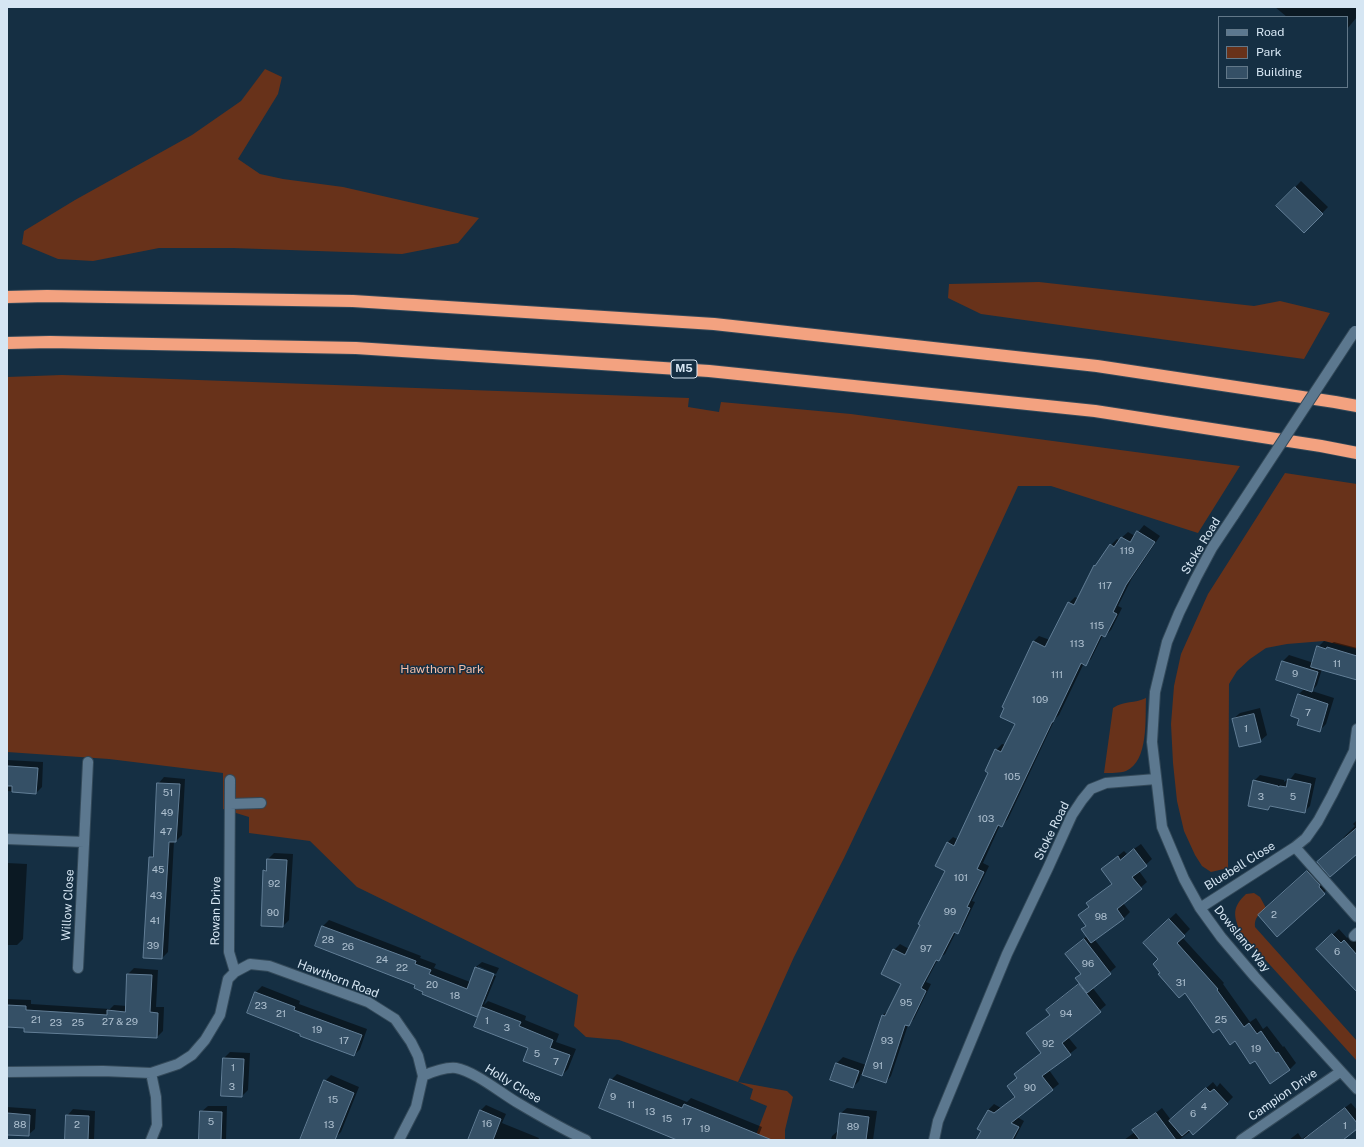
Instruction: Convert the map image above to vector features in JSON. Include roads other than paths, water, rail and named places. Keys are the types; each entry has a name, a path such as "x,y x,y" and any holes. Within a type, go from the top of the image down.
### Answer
{"highway":[{"path":"7,297 47,296 353,301 714,324 1097,366 1357,406"},
{"name":"M5","path":"7,343 50,342 356,348 709,370 1095,411 1321,446 1357,453"}],"street":[{"name":"Stoke Road","path":"934,1140 938,1121 1004,962 1072,815 1091,789 1106,783 1156,779 1152,742 1155,699 1167,642 1179,613 1212,548 1356,329"},
{"name":"Bluebell Close","path":"1200,908 1295,847 1306,838 1318,821 1356,751 1357,729"},
{"name":"Willow Close","path":"78,968 88,762"},
{"name":"Dowsland Way","path":"1156,779 1162,827 1184,879 1200,908 1221,937 1250,971 1357,1089"},
{"name":"Rowan Drive","path":"230,780 229,952 235,972"},
{"path":"230,804 261,803"},
{"path":"7,839 84,842"},
{"name":"Bluebell Close","path":"1295,847 1357,917"},
{"name":"Hawthorn Road","path":"235,972 250,964 269,966 368,1002 395,1019 411,1042 418,1056 423,1076 416,1106 399,1140"},
{"path":"7,1072 103,1071 151,1073 178,1064 192,1055 205,1040 220,1015 228,979 235,972"},
{"name":"Holly Close","path":"423,1076 438,1070 455,1068 476,1076 571,1134 586,1140"},
{"name":"Campion Drive","path":"1241,1140 1340,1072"},
{"path":"151,1073 156,1097 157,1125 151,1140"}],"park label":[{"name":"Hawthorn Park","path":"442,669"}]}
